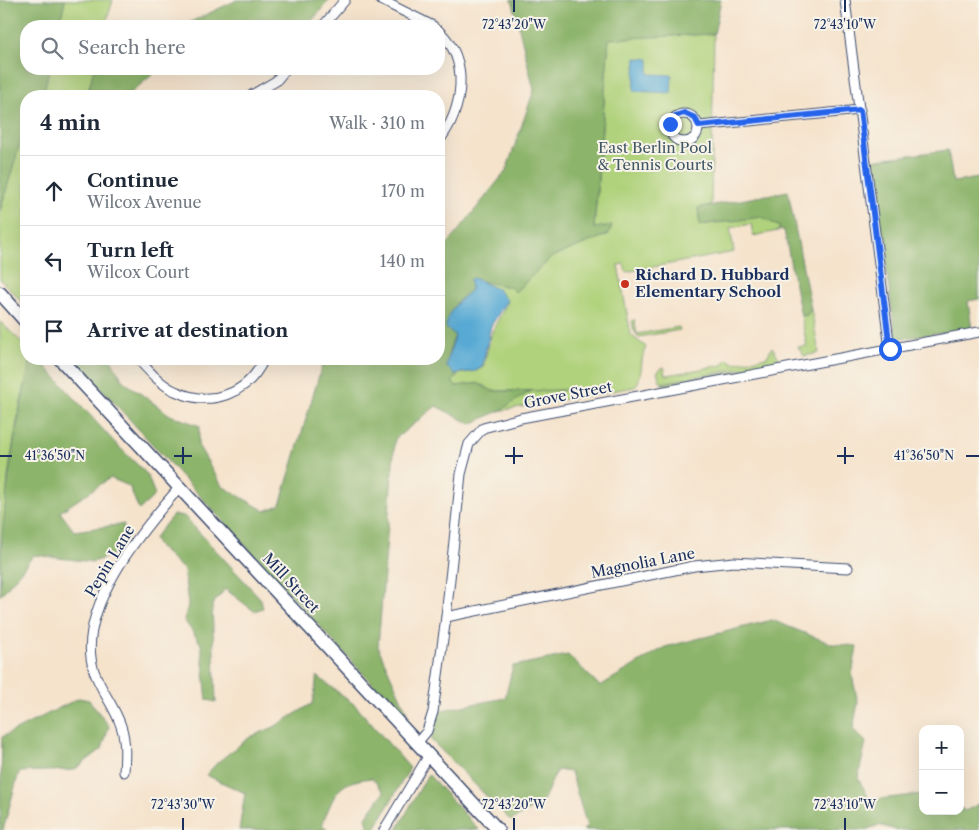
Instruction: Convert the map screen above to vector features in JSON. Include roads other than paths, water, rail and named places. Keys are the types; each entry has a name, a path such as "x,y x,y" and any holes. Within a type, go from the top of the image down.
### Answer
{"main road":[{"path":"0,293 20,315"},
{"name":"Mill Street","path":"65,365 498,830"}],"street":[{"path":"328,20 345,0"},
{"path":"381,0 421,20"},
{"path":"845,0 890,349"},
{"path":"445,38 453,48 460,68 459,98 445,133"},
{"path":"260,90 276,81 281,75"},
{"path":"699,126 860,110"},
{"name":"Grove Street","path":"418,742 426,731 433,712 446,617 461,474 469,444 483,428 521,418 979,332"},
{"path":"145,365 173,390 192,398 211,399 228,396 243,388 259,371 262,365"},
{"name":"Pepin Lane","path":"124,772 125,752 120,725 100,686 91,657 93,620 106,590 134,546 154,516 178,488"},
{"name":"Magnolia Lane","path":"446,617 694,566 734,562 848,568"},
{"path":"384,830 430,756"}],"water":[{"path":"636,58 649,59 649,74 672,75 671,93 634,91"},
{"path":"473,278 497,289 507,300 491,326 482,367 476,371 454,374 446,366 455,335 446,328 447,322 454,307 471,290 470,279"}],"place":[{"name":"Richard D. Hubbard Elementary School","path":"625,284"}],"park label":[{"name":"East Berlin Pool & Tennis Courts","path":"655,156"}]}
